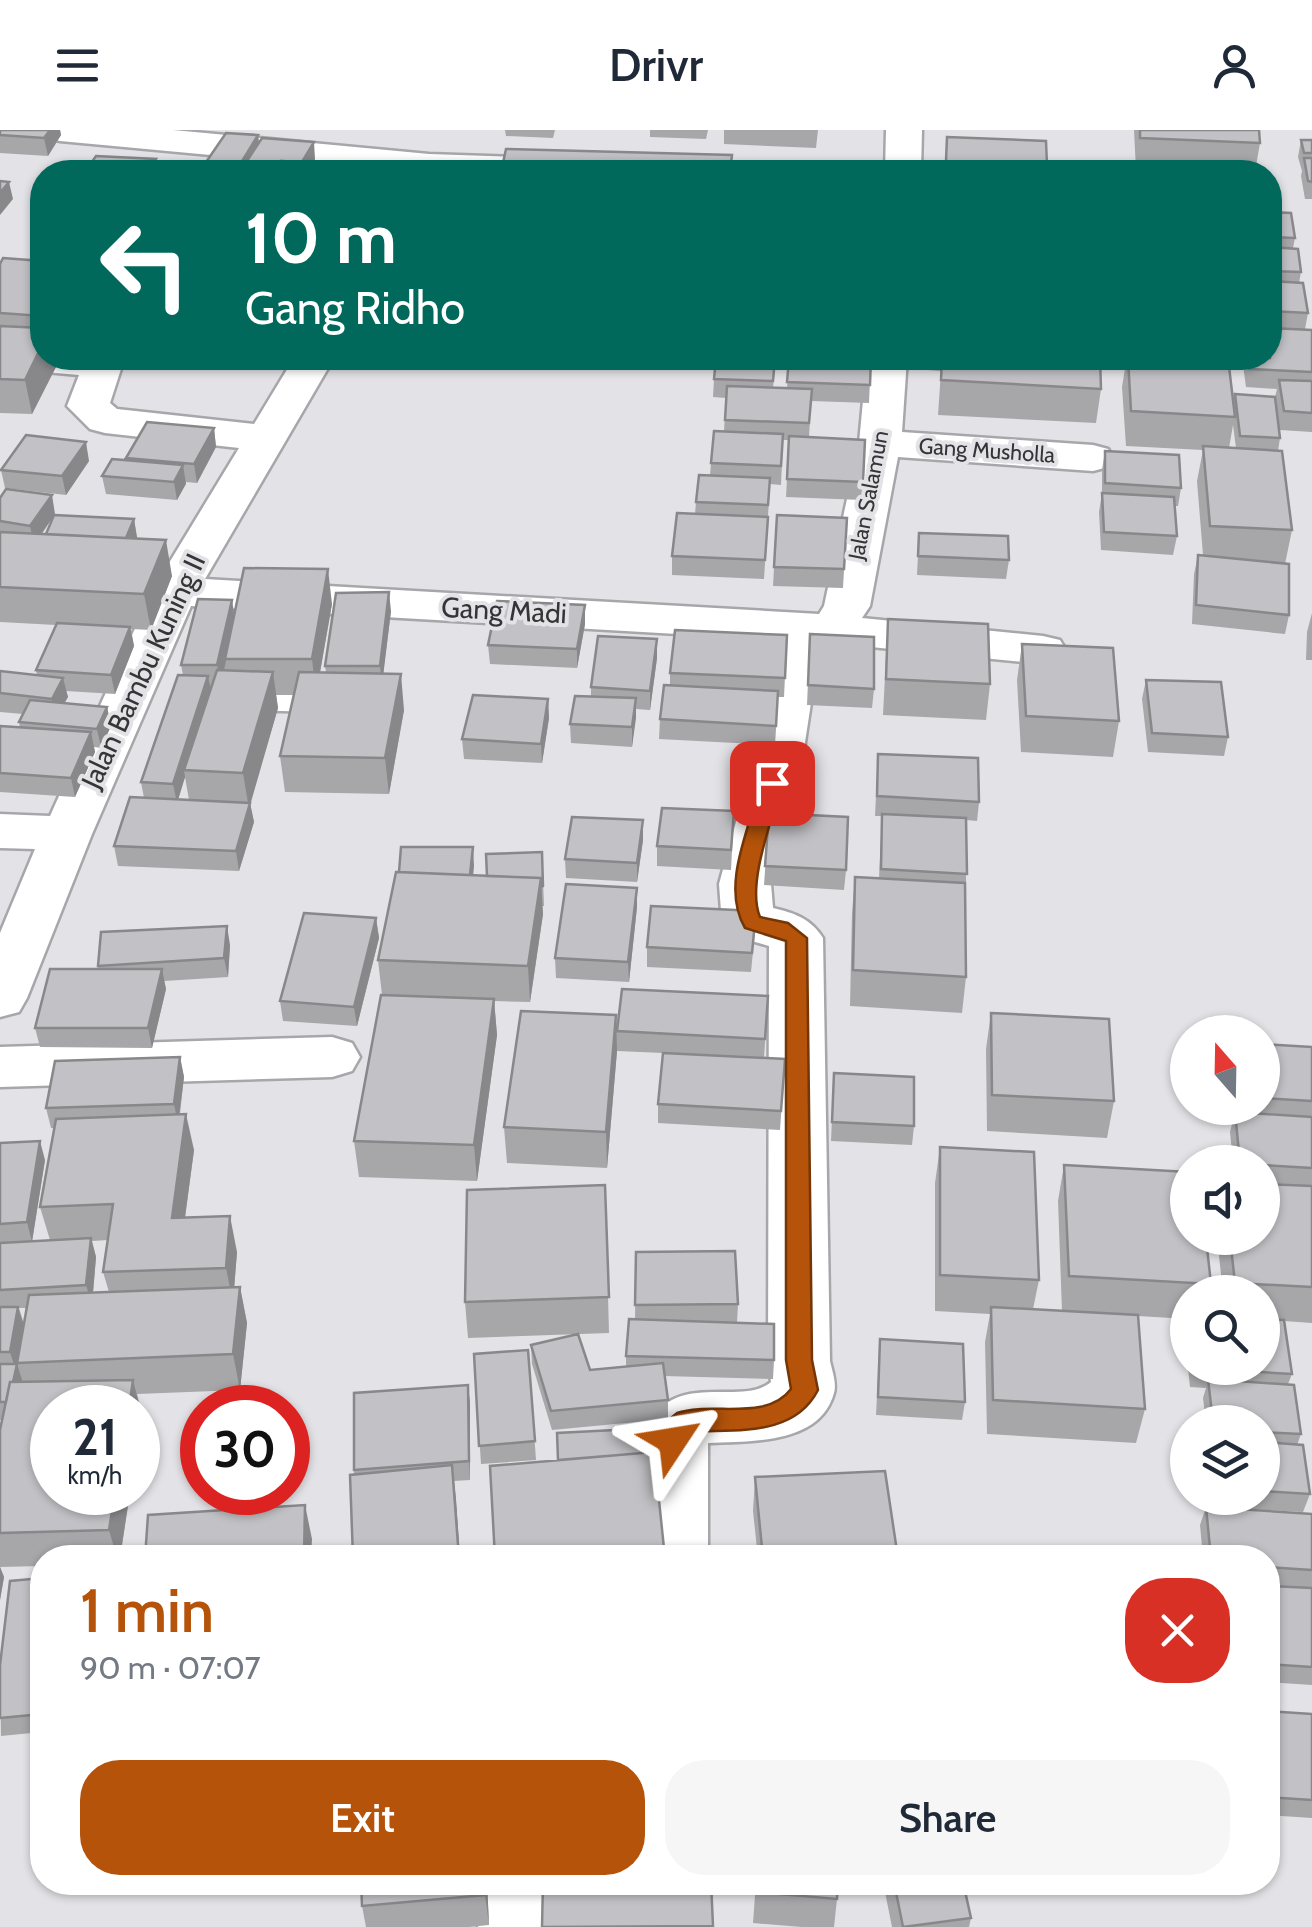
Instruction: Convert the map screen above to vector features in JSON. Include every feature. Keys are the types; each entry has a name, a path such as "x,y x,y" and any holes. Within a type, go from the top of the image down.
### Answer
{"street":[{"path":"60,130 175,136 358,160"},
{"path":"903,160 904,130"},
{"path":"0,356 30,359"},
{"path":"101,370 88,406 105,420 266,438"},
{"name":"Jalan Bambu Kuning II","path":"0,998 67,834 176,591 307,370"},
{"name":"Jalan Salamun","path":"832,629 846,606 880,443 887,370"},
{"name":"Gang Musholla","path":"880,443 1093,458"},
{"name":"Gang Madi","path":"176,591 832,629 1043,650"},
{"path":"675,1545 676,1430 686,1421 708,1417 765,1417 792,1408 804,1390 799,1360 796,938 780,928 753,923 746,912 745,884 780,749 794,655 803,645 832,629"},
{"path":"131,692 356,698"},
{"path":"0,832 67,834"},
{"path":"0,1067 332,1057"},
{"path":"514,1895 515,1927"}],"building":[{"path":"0,130 50,130 44,138 0,135"},
{"path":"1140,130 1259,130 1260,143 1140,138"},
{"path":"226,133 258,135 243,160 207,160"},
{"path":"947,137 1046,141 1047,160 946,160"},
{"path":"262,138 314,142 303,160 248,160"},
{"path":"1301,140 1312,140 1312,153 1304,153"},
{"path":"506,149 732,155 731,160 504,160"},
{"path":"96,156 156,159 155,160 93,160"},
{"path":"1304,158 1312,158 1312,182 1308,181"},
{"path":"1282,213 1291,213 1295,238 1282,237"},
{"path":"1282,248 1298,249 1301,272 1282,271"},
{"path":"3,258 30,260 30,315 0,313"},
{"path":"1282,282 1303,283 1308,313 1282,312"},
{"path":"0,326 30,327 30,370 25,380 0,379"},
{"path":"1282,329 1312,330 1312,372 1270,370 1282,370"},
{"path":"715,370 774,370 773,381 714,379"},
{"path":"788,370 871,370 870,385 787,382"},
{"path":"941,370 1100,370 1101,389 941,380"},
{"path":"1129,370 1229,370 1235,417 1131,411"},
{"path":"1279,380 1312,381 1312,413 1284,411"},
{"path":"727,386 812,389 809,423 725,420"},
{"path":"1235,394 1275,397 1280,438 1240,436"},
{"path":"147,422 214,428 194,464 126,458"},
{"path":"714,431 783,434 781,466 711,463"},
{"path":"26,435 86,442 62,476 1,470"},
{"path":"789,436 865,440 863,482 787,479"},
{"path":"1203,446 1282,451 1292,530 1210,526"},
{"path":"1105,451 1179,455 1181,488 1105,483"},
{"path":"112,459 183,465 174,482 102,476"},
{"path":"699,475 770,478 768,505 696,502"},
{"path":"6,489 52,495 30,526 0,521 0,498"},
{"path":"1102,493 1174,497 1177,536 1104,532"},
{"path":"677,513 768,517 765,560 672,556"},
{"path":"54,515 134,519 126,538 46,534"},
{"path":"777,515 847,518 844,569 774,567"},
{"path":"0,532 166,540 144,594 0,587"},
{"path":"919,533 1008,536 1009,560 918,556"},
{"path":"1198,555 1289,564 1289,615 1196,605"},
{"path":"244,568 328,569 312,659 225,659"},
{"path":"389,592 380,666 325,666 336,593"},
{"path":"198,599 232,600 217,665 181,665"},
{"path":"497,601 585,605 577,649 488,645"},
{"path":"888,619 988,624 990,684 886,679"},
{"path":"57,623 130,627 111,675 36,670"},
{"path":"675,630 787,635 785,678 670,673"},
{"path":"810,634 874,637 874,689 808,685"},
{"path":"598,636 657,639 650,691 591,687"},
{"path":"1022,644 1113,648 1119,721 1026,716"},
{"path":"217,670 273,672 243,773 184,770"},
{"path":"0,671 63,678 52,699 0,693"},
{"path":"299,672 401,674 385,758 280,756"},
{"path":"178,675 208,676 173,784 141,782"},
{"path":"1146,680 1221,682 1228,737 1152,733"},
{"path":"664,685 778,691 776,726 660,719"},
{"path":"473,695 548,699 541,744 462,739"},
{"path":"575,696 636,698 632,727 570,724"},
{"path":"30,700 107,707 97,729 19,722"},
{"path":"0,726 91,732 71,778 0,773"},
{"path":"878,754 978,758 979,802 877,796"},
{"path":"130,797 250,803 236,851 114,846"},
{"path":"662,808 734,811 731,850 657,846"},
{"path":"769,813 848,817 846,870 765,866"},
{"path":"882,814 966,818 967,874 881,869"},
{"path":"572,817 643,820 637,863 565,859"},
{"path":"401,847 473,847 470,875 399,872"},
{"path":"542,852 541,887 541,878 487,876 486,854"},
{"path":"396,872 541,878 528,966 378,960"},
{"path":"855,877 965,883 966,977 853,970"},
{"path":"566,884 637,888 628,962 555,958"},
{"path":"651,906 756,911 752,953 647,947"},
{"path":"304,913 376,918 354,1007 280,1001"},
{"path":"227,926 224,958 98,966 101,932"},
{"path":"50,969 162,969 148,1028 35,1028"},
{"path":"622,989 768,996 765,1039 617,1031"},
{"path":"381,995 494,999 474,1145 354,1141"},
{"path":"521,1011 616,1015 606,1132 504,1127"},
{"path":"991,1013 1109,1019 1114,1101 992,1095"},
{"path":"1280,1045 1312,1047 1312,1101 1280,1099"},
{"path":"663,1053 785,1059 781,1111 658,1104"},
{"path":"180,1057 174,1104 46,1108 55,1061"},
{"path":"834,1073 914,1077 914,1126 832,1122"},
{"path":"186,1114 172,1218 230,1216 226,1268 103,1272 113,1204 40,1207 56,1119"},
{"path":"1280,1115 1312,1117 1312,1168 1280,1166 1280,1145 1238,1145 1236,1125 1280,1125"},
{"path":"40,1141 27,1222 0,1224 0,1143"},
{"path":"940,1147 1034,1152 1039,1280 940,1275"},
{"path":"1064,1165 1170,1171 1170,1255 1208,1255 1210,1275 1170,1275 1170,1282 1069,1276"},
{"path":"605,1185 609,1297 465,1302 467,1190"},
{"path":"1280,1185 1312,1186 1312,1287 1280,1285 1280,1275 1234,1275 1232,1255 1280,1255"},
{"path":"91,1238 86,1285 0,1290 0,1243"},
{"path":"735,1251 738,1304 635,1305 636,1252"},
{"path":"240,1287 233,1354 17,1363 29,1295"},
{"path":"0,1307 18,1307 10,1352 0,1352"},
{"path":"991,1307 1138,1315 1145,1409 993,1400"},
{"path":"629,1319 774,1324 774,1360 626,1356"},
{"path":"1280,1320 1284,1320 1292,1374 1280,1373"},
{"path":"578,1334 590,1370 663,1363 668,1400 551,1411 531,1345"},
{"path":"880,1339 963,1344 965,1402 878,1397"},
{"path":"528,1350 535,1441 479,1446 474,1354"},
{"path":"0,1364 17,1364 6,1402 0,1402"},
{"path":"133,1380 132,1385 30,1385 30,1515 111,1515 109,1530 0,1533 0,1430 10,1382"},
{"path":"468,1385 469,1461 354,1470 354,1393"},
{"path":"1209,1385 1294,1385 1301,1434 1280,1433 1280,1405 1211,1405"},
{"path":"654,1428 657,1462 654,1452 558,1460 557,1433"},
{"path":"1280,1443 1303,1445 1310,1494 1280,1492"},
{"path":"654,1452 664,1545 494,1545 490,1466"},
{"path":"452,1465 458,1545 353,1545 350,1475"},
{"path":"885,1471 896,1545 762,1545 755,1477"},
{"path":"1312,1514 1312,1570 1280,1568 1280,1545 1210,1545 1207,1515"},
{"path":"148,1515 305,1515 304,1545 146,1545"},
{"path":"30,1579 30,1715 0,1718 0,1665 10,1581"},
{"path":"1280,1587 1312,1588 1312,1667 1280,1665"},
{"path":"1280,1712 1312,1714 1312,1800 1280,1798"},
{"path":"362,1895 485,1895 362,1906"},
{"path":"543,1895 712,1895 713,1926 542,1927"},
{"path":"790,1895 837,1895 837,1899"},
{"path":"897,1895 966,1895 971,1918 903,1927"}],"route":[{"path":"673,1441 676,1430 686,1421 765,1417 792,1408 804,1390 799,1360 796,938 780,928 753,923 746,912 745,884 772,783"}]}
